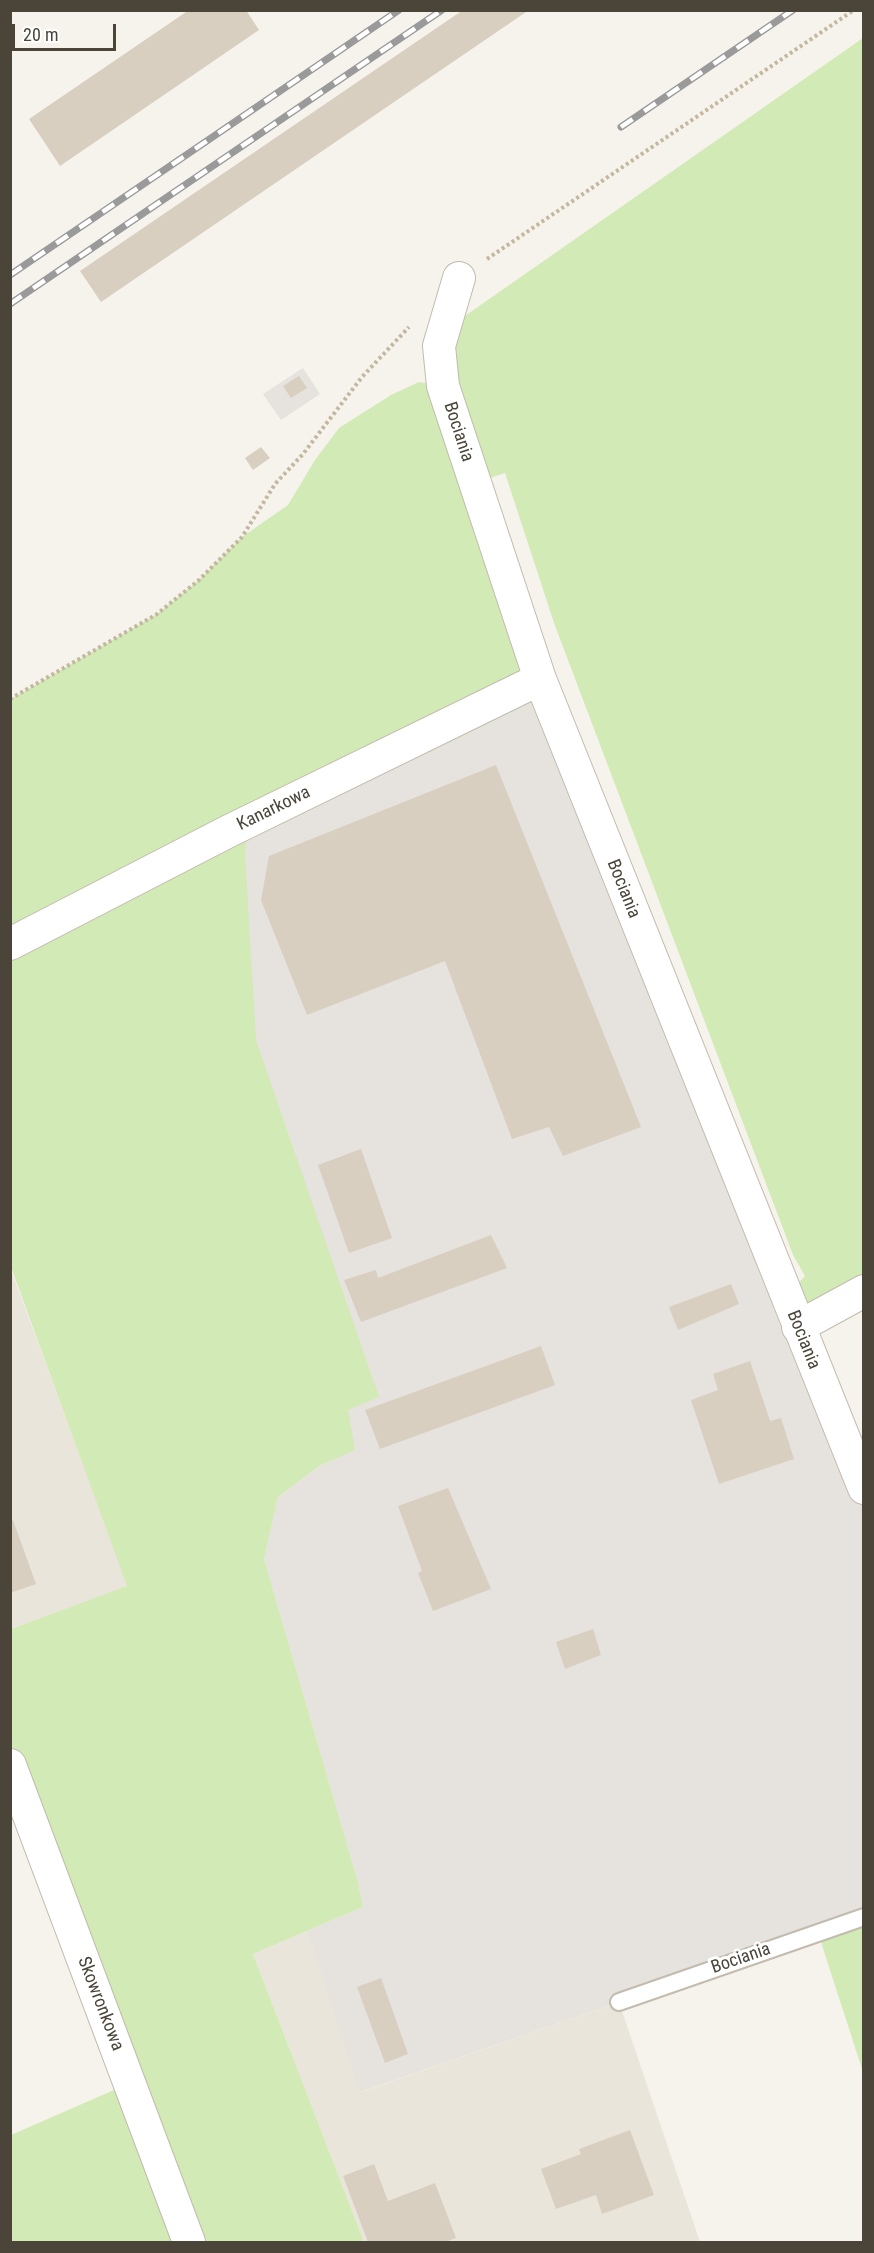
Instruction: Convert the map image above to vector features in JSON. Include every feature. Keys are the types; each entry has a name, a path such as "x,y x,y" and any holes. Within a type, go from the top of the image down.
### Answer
{"street":[{"name":"Bociania","path":"459,278 439,346 442,386 540,679 864,1488"},
{"name":"Kanarkowa","path":"10,944 229,831 540,679"},
{"path":"798,1327 864,1291"},
{"name":"Skowronkowa","path":"10,1765 189,2242"}],"lane":[{"name":"Bociania","path":"619,2002 864,1917"}],"path":[{"path":"459,278 854,10"},
{"path":"10,699 158,614 199,580 242,537 275,484 332,418 362,377 411,324"}],"shaded area":[{"path":"303,368 320,394 281,420 263,394"},
{"path":"540,679 863,1488 863,1917 360,2092 307,1931 363,1907 358,1882 264,1559 278,1497 319,1466 355,1449 252,1159 229,831"},
{"path":"10,1267 128,1586 11,1629 10,1629"},
{"path":"307,1931 361,2092 619,2002 700,2242 364,2242 253,1954"}],"green space":[{"path":"863,38 863,1291 798,1327 785,1297 805,1276 793,1255 554,623 505,473 475,483 540,679 250,807 245,854 256,1040 379,1397 348,1410 355,1450 319,1466 278,1497 264,1559 358,1882 363,1907 253,1954 364,2242 11,2242 11,2135 130,2083 11,1765 11,1629 127,1586 11,1267 11,699 157,614 199,580 242,537 288,505 315,460 339,428 391,395 419,382 442,386 452,325"},
{"path":"863,1917 863,2072 818,1933"}],"building":[{"path":"189,10 246,10 259,30 60,166 29,119"},
{"path":"463,10 529,10 101,302 80,271"},
{"path":"299,376 307,388 291,398 283,386"},
{"path":"261,447 270,458 253,470 245,458"},
{"path":"496,765 641,1127 563,1156 549,1127 512,1139 445,961 307,1015 261,900 269,856"},
{"path":"361,1149 392,1238 349,1253 318,1165"},
{"path":"491,1235 507,1268 361,1322 344,1280 376,1270 378,1278"},
{"path":"731,1284 739,1304 678,1330 669,1307"},
{"path":"541,1346 555,1385 380,1449 365,1410"},
{"path":"750,1361 770,1421 781,1418 794,1459 719,1484 691,1400 718,1390 713,1374"},
{"path":"448,1488 491,1589 433,1611 418,1573 422,1571 398,1506"},
{"path":"13,1520 36,1584 10,1593 10,1521"},
{"path":"593,1629 601,1655 565,1669 556,1642"},
{"path":"381,1978 408,2054 385,2063 357,1987"},
{"path":"630,2130 654,2195 602,2214 596,2195 556,2209 541,2169 581,2154 579,2149"},
{"path":"374,2164 388,2201 435,2183 456,2238 445,2242 368,2242 343,2176"}],"railway":[{"path":"10,275 399,10"},
{"path":"10,304 442,10"},
{"path":"621,127 793,10"}]}
